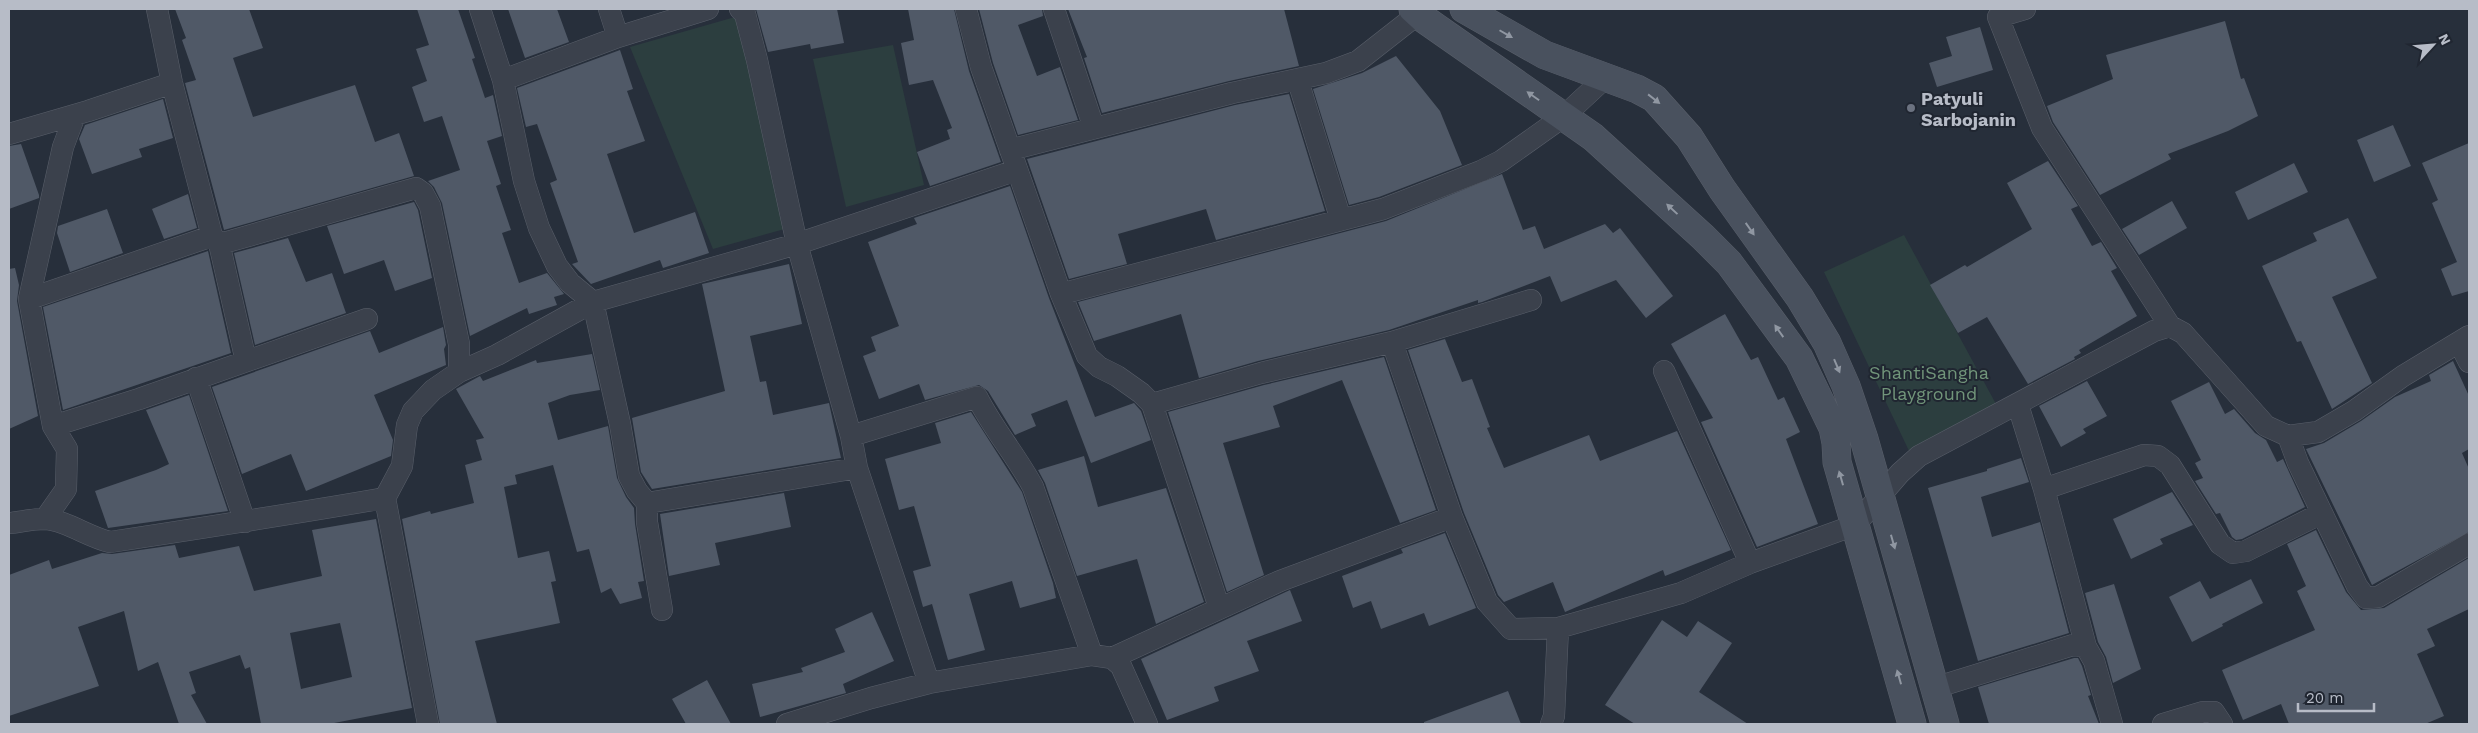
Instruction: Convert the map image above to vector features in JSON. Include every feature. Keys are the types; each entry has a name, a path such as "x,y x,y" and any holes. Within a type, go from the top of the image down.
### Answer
{"main road":[{"path":"1464,9 1544,55 1606,77 1654,98 1689,137 1722,189 1800,298 1827,343 1846,386 1880,495 1945,724"},
{"path":"1415,11 1593,137 1703,237 1729,264 1799,358 1833,428 1837,462 1912,724"}],"street":[{"path":"157,9 172,83 216,240 246,361"},
{"path":"480,9 503,80 524,180 540,228 557,266 570,283 593,302 620,424 629,476 637,491 647,503 647,522 662,610"},
{"path":"609,9 618,37"},
{"path":"503,80 618,37 708,9"},
{"path":"740,9 745,14 757,60 797,244 850,436 857,468 929,683"},
{"path":"966,9 981,67 1061,294 1087,356 1099,367 1117,376 1141,393 1152,404 1219,607"},
{"path":"1054,9 1094,128"},
{"path":"2026,9 1993,13 2042,128 2170,326 2183,333 2266,426 2288,436 2318,432 2354,412 2403,376 2464,339 2469,362"},
{"path":"1010,150 1232,94 1326,74 1358,61 1415,11"},
{"path":"1061,294 1383,210 1481,171 1501,160 1563,117 1606,77"},
{"path":"1298,81 1341,220"},
{"path":"9,134 75,115 172,83"},
{"path":"45,519 66,489 67,449 52,426 29,299 64,147 75,115"},
{"path":"428,724 385,498 402,466 407,425 413,411 433,390 459,372 497,355 593,302 797,244 1017,170"},
{"path":"29,299 216,240 227,242 416,188 423,194 430,206 459,344 459,372"},
{"path":"1152,404 1261,373 1392,342 1531,300"},
{"path":"52,426 139,399 367,318"},
{"path":"1392,342 1452,517 1487,602 1511,629 1558,628 1681,593 1750,563 1854,525 1900,473 1919,456 2154,331 2170,326"},
{"path":"1664,371 1750,563"},
{"path":"196,378 245,522"},
{"path":"850,436 977,397 990,423 1019,460 1033,487 1102,656 1128,677 1147,724"},
{"path":"2018,405 2044,489 2086,647 2094,661 2112,724"},
{"path":"2288,436 2298,463 2357,586 2366,598 2372,599 2469,544"},
{"path":"2044,489 2144,455 2158,456 2170,465 2220,544 2233,553 2246,552 2322,513"},
{"path":"647,503 857,468"},
{"path":"9,523 45,519 63,524 95,539 110,542 245,522 385,498"},
{"path":"787,724 871,698 929,683 1102,656 1280,580 1452,517"},
{"path":"1551,724 1554,716 1558,628"},
{"path":"1934,688 2073,645 2086,647"},
{"path":"2163,724 2203,712 2214,712 2222,724"}],"green space":[{"path":"735,17 792,227 713,249 630,47"},
{"path":"893,45 924,185 846,207 813,59"},
{"name":"ShantiSangha Playground","path":"1904,235 1996,404 1910,453 1824,272"}],"building":[{"path":"175,9 249,9 263,48 233,58 253,117 355,85 375,142 399,133 414,176 224,230 185,83 196,80 182,40 186,38"},
{"path":"417,9 458,9 475,58 472,59 485,98 493,95 502,136 487,141 501,184 496,186 511,230 502,233 519,283 547,273 564,294 554,297 557,305 529,314 527,308 470,336 442,203 434,187 428,181 460,170 442,116 424,122 412,87 427,81 416,49 429,45"},
{"path":"508,9 557,9 569,42 525,58"},
{"path":"756,9 837,9 844,43 811,49 810,44 768,52"},
{"path":"908,9 954,9 969,71 1001,162 930,186 917,152 950,139 947,130 952,128 933,80 909,85 901,43 914,40"},
{"path":"979,9 1042,9 1043,16 1018,25 1037,76 1060,67 1078,120 1018,135 993,63"},
{"path":"1068,9 1284,9 1299,66 1229,81 1102,113 1084,58 1087,57"},
{"path":"2225,21 2241,79 2244,78 2258,116 2228,131 2168,154 2171,159 2100,195 2053,122 2047,106 2113,79 2106,55"},
{"path":"1980,27 1993,70 1937,87 1929,63 1952,56 1946,37"},
{"path":"620,50 633,89 627,91 645,141 607,154 634,233 695,212 709,253 663,268 660,260 591,284 572,264 578,262 550,183 557,180 537,124 526,127 517,88"},
{"path":"1396,56 1440,111 1462,165 1379,197 1349,205 1313,89 1362,73"},
{"path":"1289,94 1325,211 1216,240 1206,209 1118,234 1127,264 1069,279 1027,159 1235,105"},
{"path":"163,99 173,138 139,149 142,157 92,174 79,139 85,125"},
{"path":"2393,125 2411,166 2374,182 2357,140"},
{"path":"2469,143 2469,291 2452,296 2441,269 2457,262 2432,203 2438,200 2422,163"},
{"path":"21,144 39,198 9,209 9,146"},
{"path":"2048,161 2078,206 2071,209 2092,246 2101,242 2117,268 2111,271 2137,316 2079,350 2081,353 2074,357 2075,359 2028,384 1987,317 1958,333 1930,285 1965,265 1967,267 2032,229 2007,183"},
{"path":"2294,163 2308,192 2248,220 2235,192"},
{"path":"1502,174 1523,230 1535,226 1544,249 1605,224 1613,233 1620,228 1673,296 1646,318 1616,280 1561,302 1550,276 1482,302 1478,303 1478,300 1389,330 1258,361 1199,378 1181,314 1094,341 1078,302 1386,221"},
{"path":"1010,186 1049,298 1095,417 1134,403 1141,411 1151,440 1091,463 1067,400 1031,414 1036,426 1015,435 988,391 979,385 925,400 919,384 879,399 863,356 876,351 871,337 899,326 868,242 917,224 914,218"},
{"path":"188,194 197,228 164,239 152,209"},
{"path":"2172,201 2187,228 2139,255 2122,229"},
{"path":"414,202 418,210 432,278 395,291 384,260 344,274 327,226"},
{"path":"107,209 123,253 70,272 57,233 58,226"},
{"path":"2348,218 2377,278 2332,297 2372,383 2332,409 2301,341 2297,342 2262,266 2317,241 2313,233"},
{"path":"288,238 306,282 332,273 346,313 255,345 234,253"},
{"path":"208,251 231,353 63,410 43,307"},
{"path":"789,264 802,324 750,336 760,382 766,381 773,415 829,403 841,458 652,489 641,472 632,418 725,391 702,284"},
{"path":"15,268 19,285 17,301 38,416 9,429 9,269"},
{"path":"1725,314 1751,360 1758,357 1778,400 1784,397 1800,432 1786,439 1818,524 1757,547 1701,422 1713,418 1671,344"},
{"path":"443,327 446,345 444,349 446,365 374,395 393,440 391,456 306,491 291,454 242,474 212,387 370,331 379,353"},
{"path":"1445,339 1462,382 1472,379 1490,427 1487,428 1504,468 1589,435 1600,461 1677,431 1731,550 1665,576 1663,570 1565,612 1553,582 1504,602 1498,595 1464,513 1408,350"},
{"path":"592,354 600,390 570,395 548,403 558,440 608,426 617,478 626,497 634,508 644,581 638,582 642,598 620,604 611,588 601,593 589,549 577,552 553,465 515,475 517,484 504,487 518,558 549,551 556,581 551,582 560,623 475,641 497,724 440,724 402,519 430,511 431,514 474,503 465,465 482,460 476,440 484,438 456,389 480,376 483,381 536,360 537,363"},
{"path":"1384,357 1436,510 1400,523 1342,380 1273,406 1280,427 1223,443 1264,575 1227,592 1168,412 1264,385"},
{"path":"2453,361 2469,396 2469,449 2462,453 2469,469 2469,532 2372,585 2306,449 2324,443 2361,421 2395,397 2431,381 2429,375"},
{"path":"2087,381 2107,416 2083,429 2086,433 2061,447 2039,406"},
{"path":"2209,382 2225,414 2234,409 2255,433 2266,440 2277,462 2283,459 2305,507 2242,539 2236,540 2232,537 2220,513 2216,514 2195,481 2203,478 2195,463 2201,460 2171,401"},
{"path":"189,395 228,511 108,528 95,491 169,464 146,410"},
{"path":"971,412 1022,492 1053,583 1056,598 1020,608 1012,581 969,594 985,650 948,660 932,604 923,607 913,571 931,566 914,506 899,510 885,459 941,443 935,423"},
{"path":"1084,456 1098,507 1166,488 1204,602 1156,624 1137,559 1077,576 1045,483 1038,470"},
{"path":"2021,458 2029,482 1981,497 1992,537 2040,522 2069,633 1978,661 1928,488 1987,471 1987,469"},
{"path":"2172,492 2193,525 2160,539 2163,544 2131,559 2113,519"},
{"path":"784,493 791,527 715,543 720,565 669,576 660,514"},
{"path":"376,519 412,708 329,724 261,724 250,667 245,669 240,655 189,672 196,693 191,695 207,724 179,724 158,662 138,671 124,611 78,627 99,686 9,716 9,575 49,560 52,569 102,553 112,554 175,545 179,558 239,546 254,591 322,576 312,530","holes":["340,623 352,677 301,689 290,633"]},
{"path":"2316,530 2346,592 2361,610 2384,608 2469,558 2469,609 2427,629 2435,646 2417,654 2444,716 2425,724 2289,724 2281,704 2243,720 2222,670 2315,630 2297,591 2306,586 2287,544"},
{"path":"1445,533 1476,608 1429,626 1424,613 1381,629 1371,601 1353,608 1342,576 1403,553 1401,549"},
{"path":"2251,579 2263,603 2192,642 2169,597 2200,581 2210,599"},
{"path":"2114,584 2141,669 2113,683 2106,657 2098,642 2085,593"},
{"path":"1290,590 1302,621 1247,641 1259,671 1214,687 1219,701 1167,720 1141,659"},
{"path":"872,612 894,661 843,684 846,693 760,717 752,684 803,672 801,668 845,652 835,629"},
{"path":"1662,620 1687,637 1698,621 1732,643 1699,692 1748,724 1635,724 1605,705"},
{"path":"2078,658 2082,666 2091,695 2088,696 2099,724 1989,724 1978,687"},
{"path":"707,680 731,724 686,724 672,699"},
{"path":"1508,691 1521,724 1424,724 1424,722"}],"place":[{"name":"Patyuli Sarbojanin","path":"1911,108"}]}
